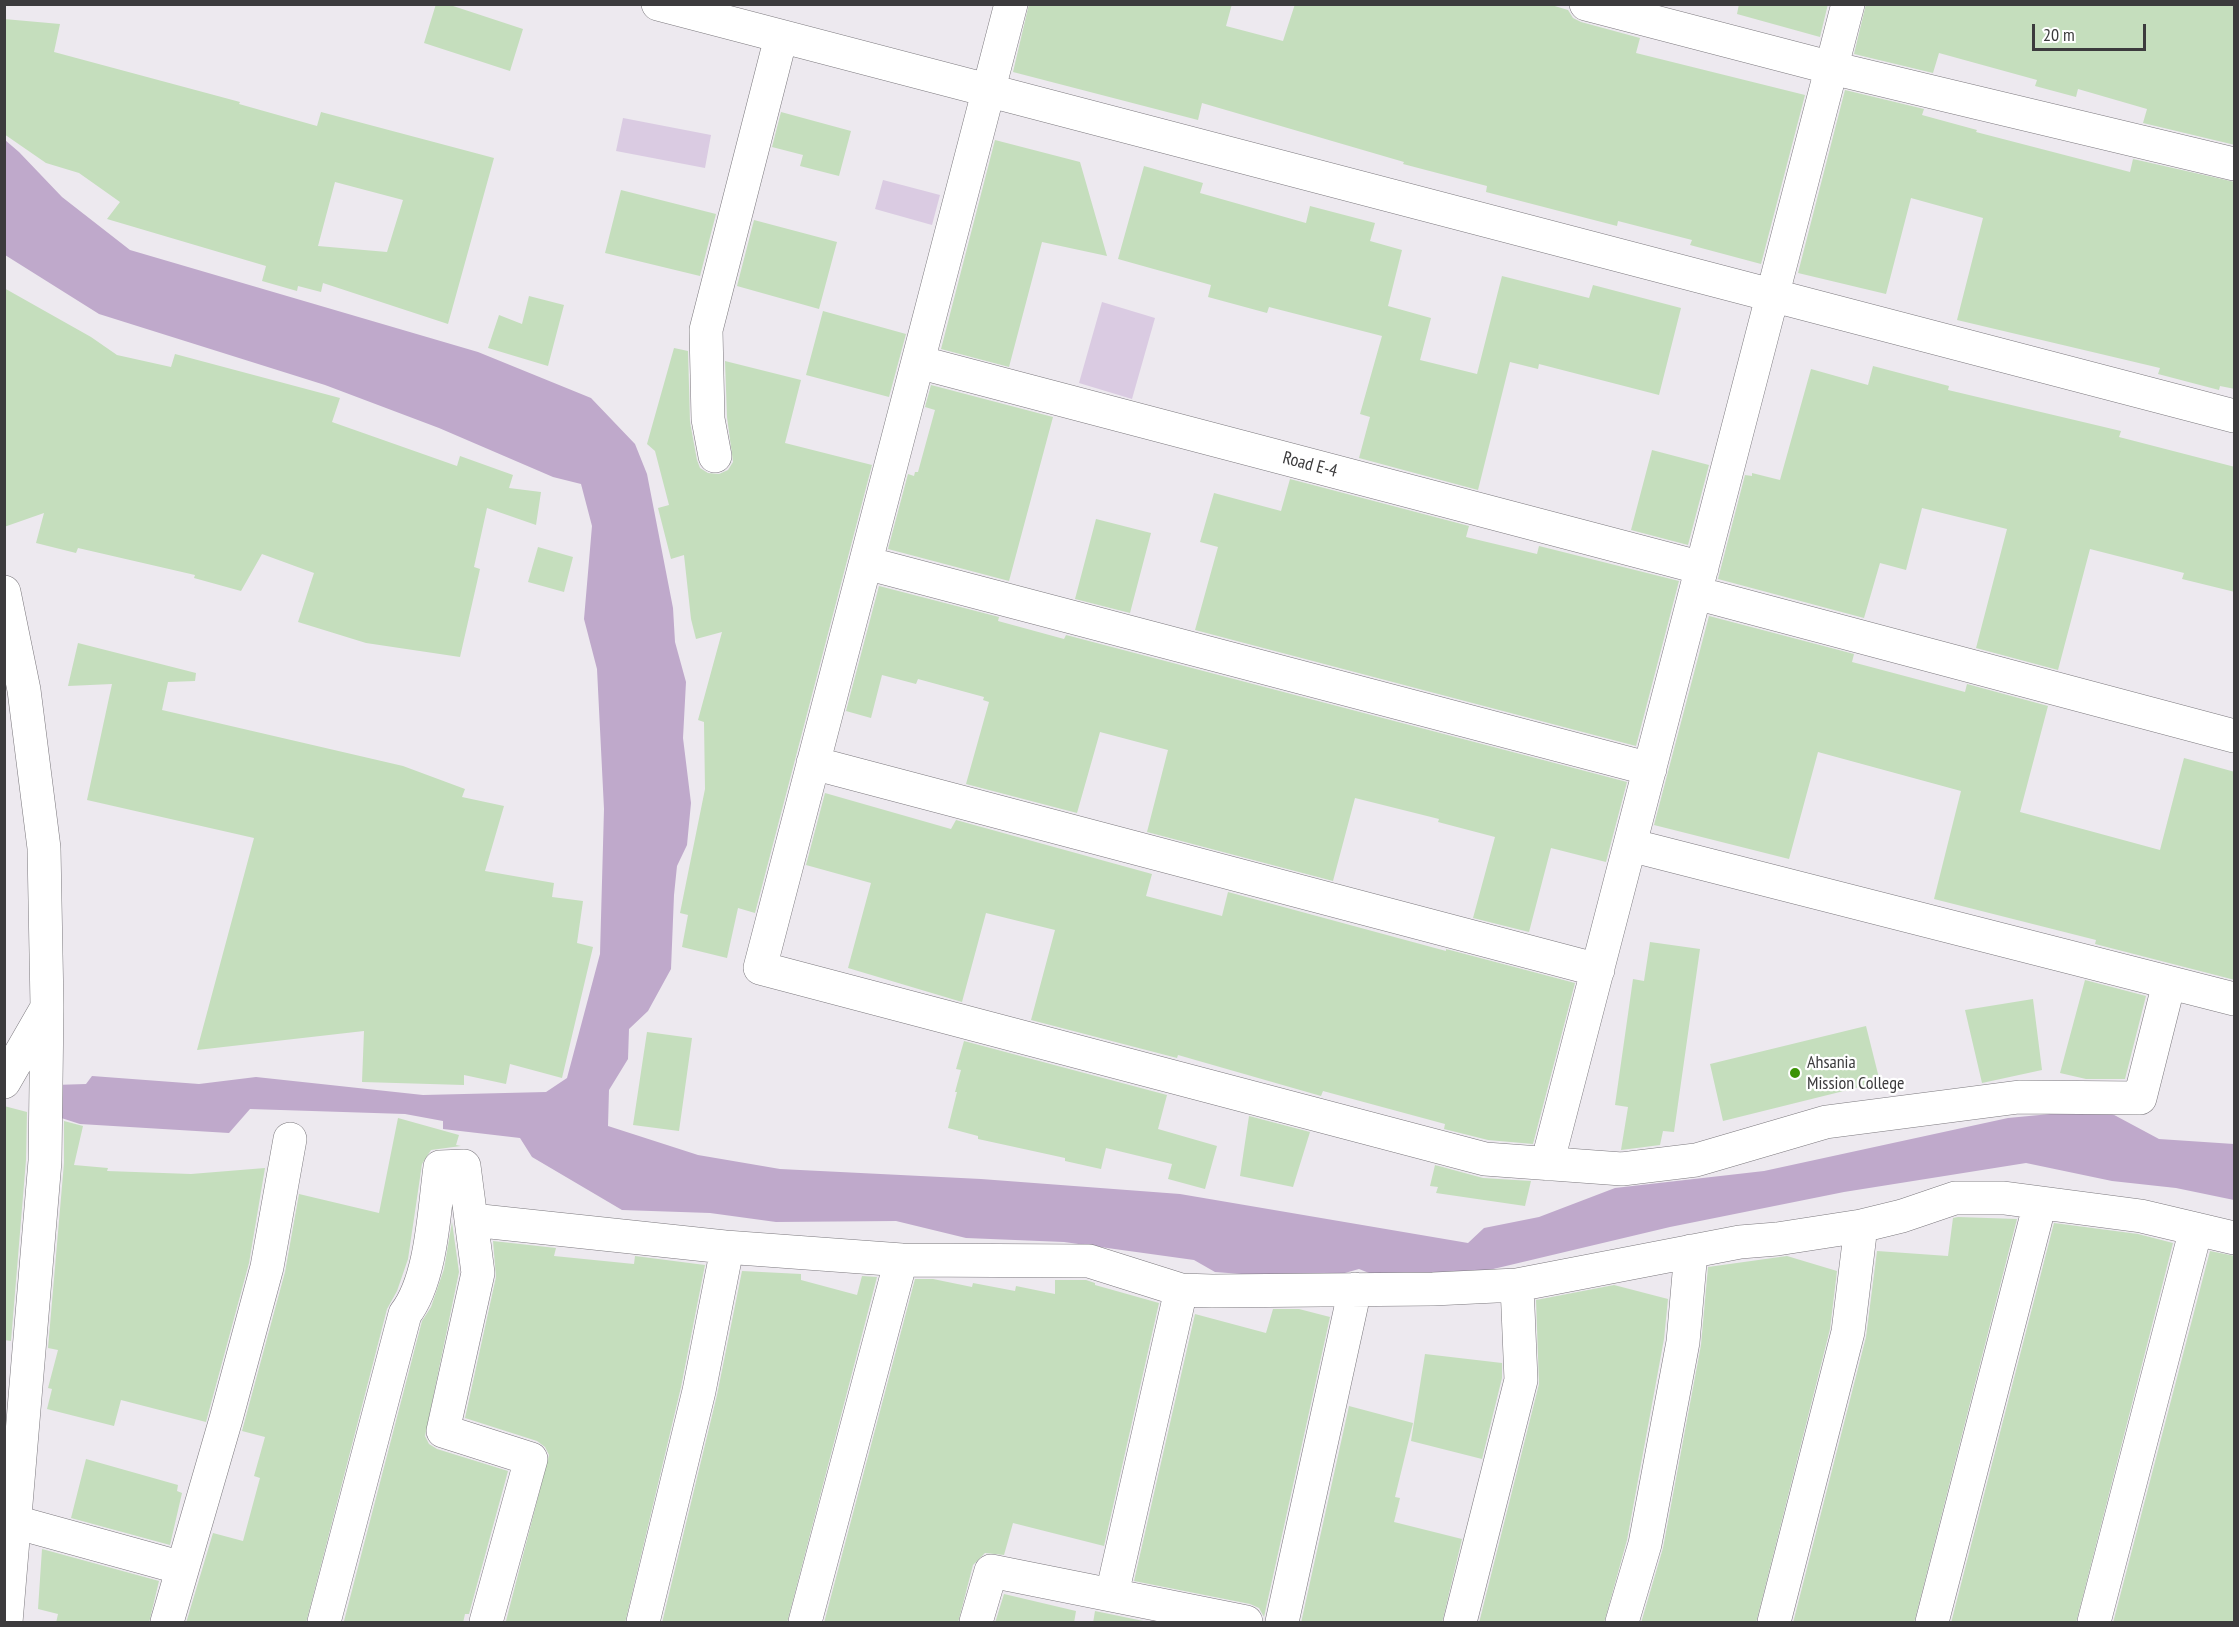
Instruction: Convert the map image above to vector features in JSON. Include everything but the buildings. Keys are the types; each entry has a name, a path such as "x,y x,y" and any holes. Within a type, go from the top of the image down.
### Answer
{"street":[{"path":"658,4 2235,416"},
{"path":"1011,4 760,968 1485,1159 1622,1169 1696,1160 1826,1122 2019,1097 2139,1098 2169,983"},
{"path":"1586,4 1832,68 2235,164"},
{"path":"1547,1164 1848,4"},
{"path":"715,456 708,419 706,330 782,37"},
{"name":"Road E-4","path":"918,362 1699,581 2235,736"},
{"path":"866,563 1650,769"},
{"path":"4,592 24,690 44,848 47,1006 45,1161 6,1623"},
{"path":"4,724 24,690"},
{"path":"813,763 1598,969"},
{"path":"1630,845 2235,999"},
{"path":"4,1082 47,1006"},
{"path":"167,1623 267,1267 290,1139"},
{"path":"324,1623 405,1314 411,1307 424,1274 440,1167 464,1166 478,1273 443,1431 531,1459 486,1623"},
{"path":"472,1220 725,1247 901,1260 1089,1261 1181,1290 1517,1285 1691,1251 1861,1226 1902,1216 1956,1198 2004,1198 2140,1216 2235,1238"},
{"path":"1932,1623 2040,1203"},
{"path":"1774,1623 1848,1332 1861,1226"},
{"path":"2094,1623 2196,1229"},
{"path":"643,1623 699,1390 725,1259 725,1247"},
{"path":"1622,1623 1645,1544 1683,1342 1691,1251"},
{"path":"805,1623 901,1260"},
{"path":"1460,1623 1521,1380 1517,1285"},
{"path":"1282,1623 1355,1288"},
{"path":"1112,1594 1181,1290"},
{"path":"15,1522 182,1568"},
{"path":"976,1623 991,1571 1246,1623"}],"shaded area":[{"path":"623,118 711,135 705,168 616,151"},
{"path":"5,140 62,197 130,250 478,352 591,398 635,444 647,474 673,608 675,642 686,682 683,738 691,803 687,845 677,866 671,969 648,1011 629,1029 628,1059 609,1090 608,1126 698,1155 780,1169 981,1179 1180,1194 1468,1243 1484,1228 1539,1217 1615,1188 1764,1171 2008,1118 2103,1109 2159,1139 2234,1144 2234,1200 2176,1188 2112,1181 2026,1163 1844,1192 1670,1227 1468,1275 1394,1283 1359,1269 1320,1280 1215,1272 1194,1260 1064,1242 966,1238 896,1221 776,1222 710,1213 622,1210 532,1157 520,1138 443,1129 443,1121 405,1114 250,1109 229,1133 80,1124 55,1116 54,1085 86,1084 92,1076 199,1084 256,1077 423,1095 546,1092 567,1078 600,954 604,809 597,669 584,619 592,526 581,484 553,477 439,428 325,385 99,314 5,255"},
{"path":"883,180 940,195 932,225 875,209"},
{"path":"1102,302 1155,318 1132,399 1079,383"}],"place":[{"name":"Ahsania Mission College","path":"1795,1073"}]}
